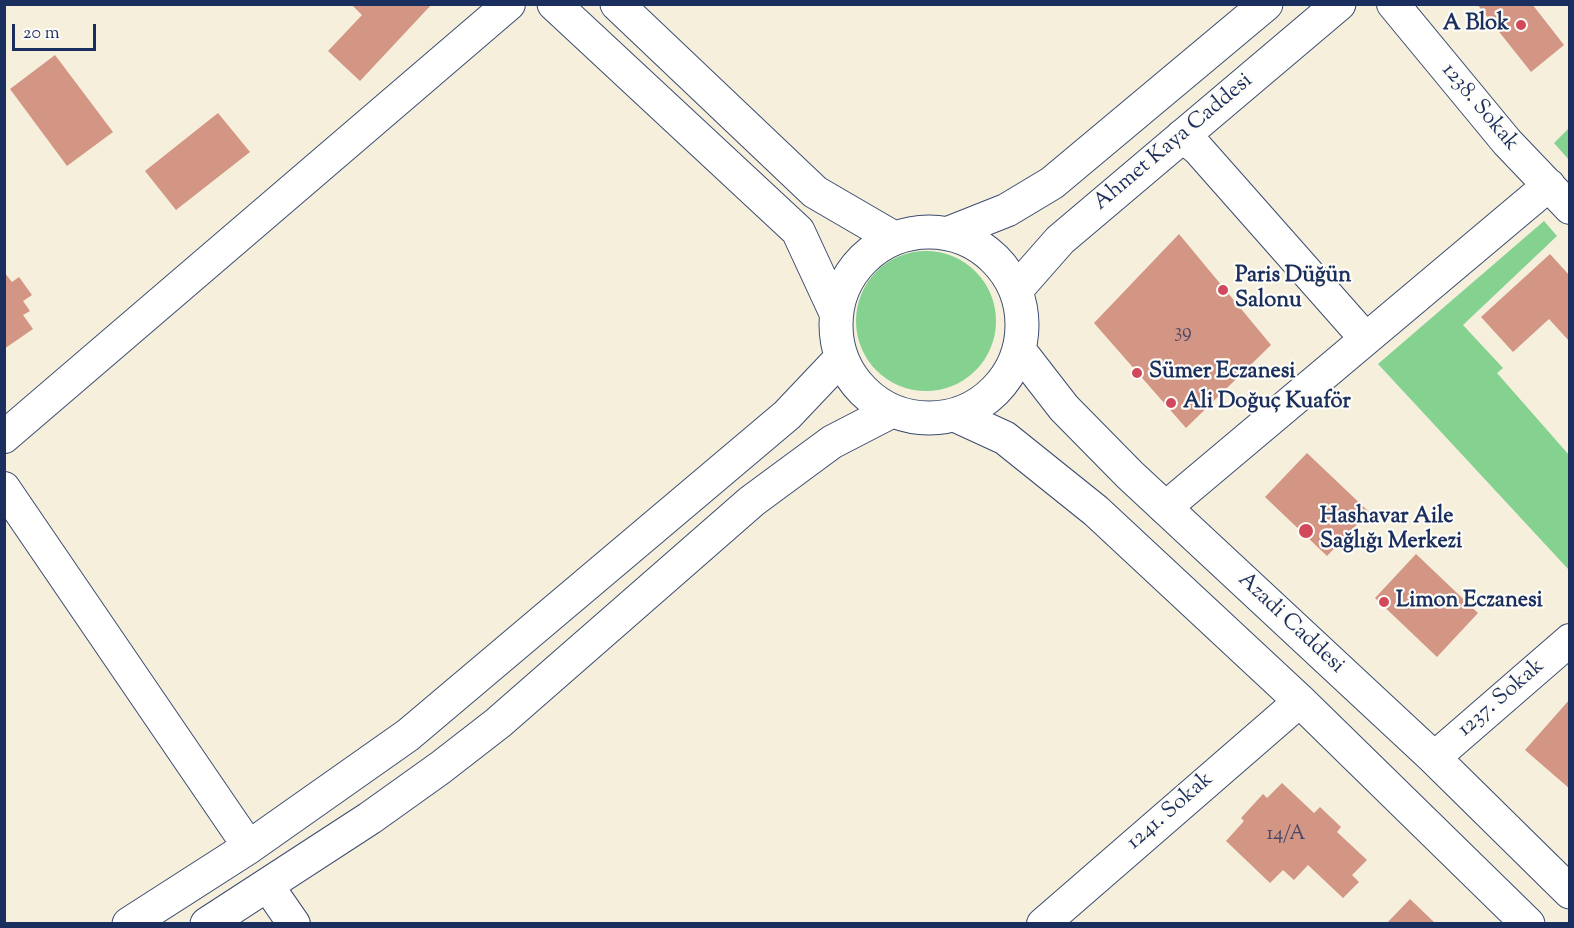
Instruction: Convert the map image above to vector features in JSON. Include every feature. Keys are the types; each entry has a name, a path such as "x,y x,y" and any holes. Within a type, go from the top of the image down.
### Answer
{"main road":[{"path":"554,4 798,231 836,313"},
{"path":"617,4 815,192 894,238"},
{"path":"949,233 1007,210 1052,183 1266,4"},
{"name":"Ahmet Kaya Caddesi","path":"1016,290 1060,240 1339,4"},
{"path":"921,232 949,233 977,244 1000,264 1016,290 1023,320 1019,350 1006,378 983,401 955,415 923,418 892,411 870,398 853,380 842,358 836,336 836,313 843,289 855,268 873,250 894,238 921,232"},
{"name":"Azadi Caddesi","path":"1019,350 1064,408 1130,475 1434,758 1569,892"},
{"path":"129,924 249,847 408,735 787,415 842,358"},
{"path":"207,924 370,818 498,723 752,501 832,442 892,411"},
{"path":"955,415 1005,438 1096,511 1300,701 1528,924"}],"street":[{"path":"4,437 509,4"},
{"name":"1238. Sokak","path":"1393,4 1507,142 1559,196"},
{"path":"1182,136 1198,149 1366,339"},
{"path":"1165,508 1366,339 1559,196"},
{"path":"4,488 249,847"},
{"name":"1237. Sokak","path":"1434,758 1569,640"},
{"name":"1241. Sokak","path":"1043,924 1300,701"},
{"path":"267,885 294,924"}],"green space":[{"path":"1569,128 1569,160 1554,143"},
{"path":"1544,221 1557,236 1463,325 1503,368 1497,373 1569,455 1569,570 1378,364"},
{"path":"926,251 953,257 965,263 975,272 984,282 990,294 996,321 990,348 984,360 975,370 965,379 953,385 926,391 899,385 887,379 877,370 868,360 862,348 856,321 862,294 868,282 877,272 887,263 899,257"}],"building":[{"path":"351,4 432,4 360,81 328,51 362,15"},
{"name":"A Blok","path":"1477,4 1532,4 1564,45 1531,72"},
{"path":"55,55 113,132 67,166 10,89"},
{"path":"218,113 250,152 176,210 145,171"},
{"path":"1179,234 1271,345 1186,428 1094,323"},
{"path":"1550,254 1570,276 1570,342 1549,319 1513,352 1481,317"},
{"path":"4,272 12,282 19,277 32,295 23,301 30,311 23,315 33,329 4,349"},
{"path":"1307,453 1369,512 1327,556 1265,497"},
{"path":"1416,554 1478,613 1437,657 1375,598"},
{"path":"1570,699 1570,789 1525,750"},
{"path":"1282,783 1314,813 1320,807 1341,827 1337,832 1367,860 1352,875 1359,882 1343,898 1308,865 1294,880 1283,870 1270,883 1226,841 1244,821 1241,818 1263,794 1267,798"},
{"path":"1410,899 1436,924 1386,924"}],"place":[{"name":"A Blok","path":"1521,25"},
{"name":"Paris Düğün Salonu","path":"1223,290"},
{"name":"Sümer Eczanesi","path":"1137,373"},
{"name":"Ali Doğuç Kuaför","path":"1171,403"},
{"name":"Hashavar Aile Sağlığı Merkezi","path":"1306,531"},
{"name":"Limon Eczanesi","path":"1384,602"}]}
